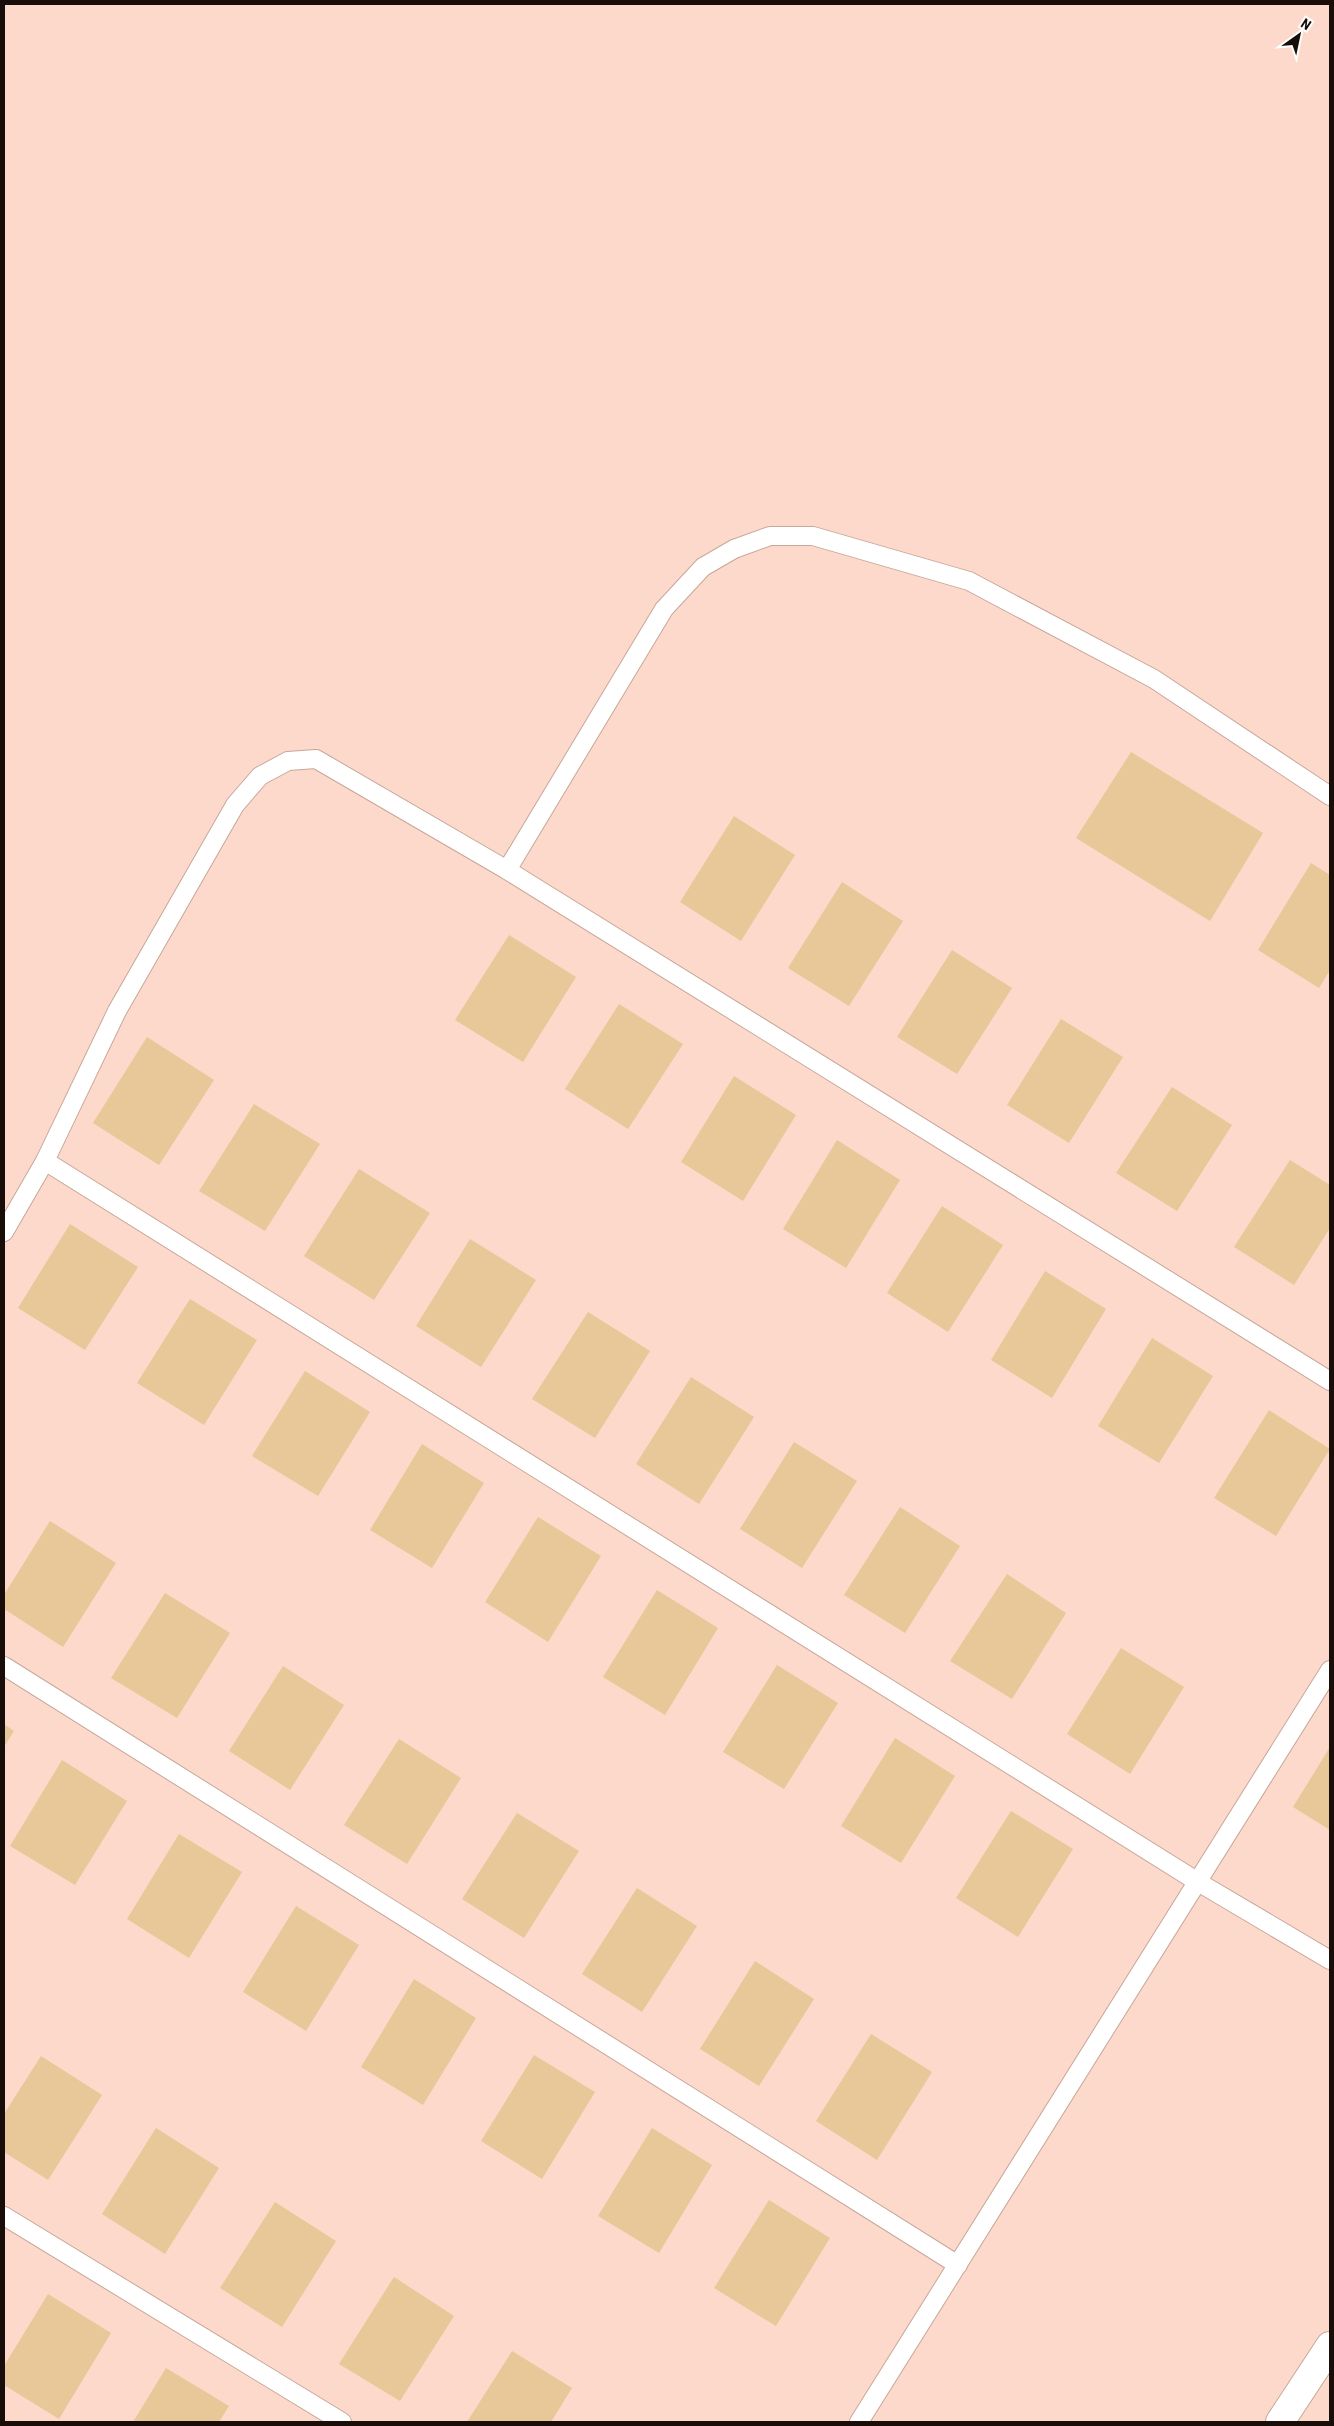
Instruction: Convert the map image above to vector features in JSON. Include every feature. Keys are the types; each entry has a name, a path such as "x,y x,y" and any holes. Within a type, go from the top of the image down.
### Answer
{"street":[{"path":"1280,2422 1330,2346"}],"lane":[{"path":"507,870 664,609 703,567 734,548 770,536 813,536 970,580 1154,679 1330,796"},
{"path":"4,1232 45,1162 117,1011 235,805 260,776 288,761 316,759 507,870 1330,1381"},
{"path":"45,1162 1198,1882 1330,1960"},
{"path":"4,1666 958,2265"},
{"path":"859,2422 1330,1670"},
{"path":"4,2216 342,2422"}],"building":[{"path":"1131,752 1263,833 1210,921 1076,838"},
{"path":"734,816 795,855 741,941 680,902"},
{"path":"1311,863 1330,875 1330,970 1319,988 1258,950"},
{"path":"842,882 903,921 849,1006 788,968"},
{"path":"509,935 576,977 523,1062 455,1020"},
{"path":"952,950 1012,988 957,1074 897,1037"},
{"path":"619,1004 683,1044 628,1129 565,1089"},
{"path":"1061,1019 1123,1057 1069,1143 1007,1105"},
{"path":"147,1037 214,1080 159,1165 93,1123"},
{"path":"734,1076 796,1115 743,1201 681,1162"},
{"path":"1172,1087 1232,1125 1177,1211 1116,1173"},
{"path":"254,1104 320,1144 265,1231 199,1191"},
{"path":"837,1140 900,1180 846,1268 783,1229"},
{"path":"1290,1160 1330,1185 1330,1228 1294,1285 1234,1247"},
{"path":"359,1169 430,1213 374,1300 304,1256"},
{"path":"942,1206 1003,1245 948,1332 887,1293"},
{"path":"70,1224 138,1267 85,1350 18,1308"},
{"path":"470,1239 536,1280 481,1367 416,1326"},
{"path":"1045,1271 1106,1309 1052,1398 991,1360"},
{"path":"190,1299 257,1340 204,1425 137,1383"},
{"path":"588,1312 650,1351 595,1438 532,1399"},
{"path":"1152,1338 1213,1376 1159,1463 1098,1426"},
{"path":"305,1371 370,1412 318,1496 252,1456"},
{"path":"691,1377 754,1417 699,1504 636,1464"},
{"path":"1269,1410 1330,1449 1276,1536 1214,1498"},
{"path":"794,1442 857,1481 802,1568 740,1529"},
{"path":"422,1444 484,1483 432,1568 370,1530"},
{"path":"900,1507 960,1546 905,1633 844,1595"},
{"path":"538,1517 601,1556 548,1642 485,1602"},
{"path":"50,1521 116,1563 63,1647 4,1609 4,1595"},
{"path":"1007,1574 1066,1613 1012,1699 950,1661"},
{"path":"657,1590 718,1628 665,1715 603,1677"},
{"path":"165,1593 230,1633 177,1718 111,1678"},
{"path":"1121,1648 1184,1687 1130,1774 1067,1734"},
{"path":"777,1665 838,1703 784,1789 723,1752"},
{"path":"283,1666 344,1705 290,1790 229,1751"},
{"path":"4,1724 14,1731 4,1747"},
{"path":"895,1738 955,1776 901,1863 841,1826"},
{"path":"399,1739 461,1778 407,1864 344,1825"},
{"path":"1330,1747 1330,1830 1293,1807"},
{"path":"62,1760 127,1801 75,1885 10,1846"},
{"path":"1011,1811 1073,1849 1018,1937 956,1898"},
{"path":"517,1813 579,1851 524,1938 462,1899"},
{"path":"179,1834 242,1872 189,1958 127,1919"},
{"path":"637,1888 697,1926 642,2012 582,1974"},
{"path":"296,1906 359,1945 306,2031 243,1992"},
{"path":"755,1961 814,1999 759,2086 700,2049"},
{"path":"414,1979 476,2018 423,2105 361,2067"},
{"path":"871,2034 932,2072 877,2160 816,2121"},
{"path":"534,2055 595,2092 542,2179 481,2141"},
{"path":"41,2056 102,2095 48,2180 4,2152 4,2114"},
{"path":"156,2128 219,2168 165,2254 102,2214"},
{"path":"652,2128 712,2165 659,2253 598,2216"},
{"path":"769,2200 830,2238 776,2326 714,2288"},
{"path":"275,2202 336,2241 282,2327 220,2288"},
{"path":"394,2277 454,2316 400,2401 339,2364"},
{"path":"48,2294 111,2333 59,2419 4,2385 4,2366"},
{"path":"512,2351 572,2388 551,2422 467,2422"},
{"path":"166,2368 229,2406 219,2422 133,2422"}]}
